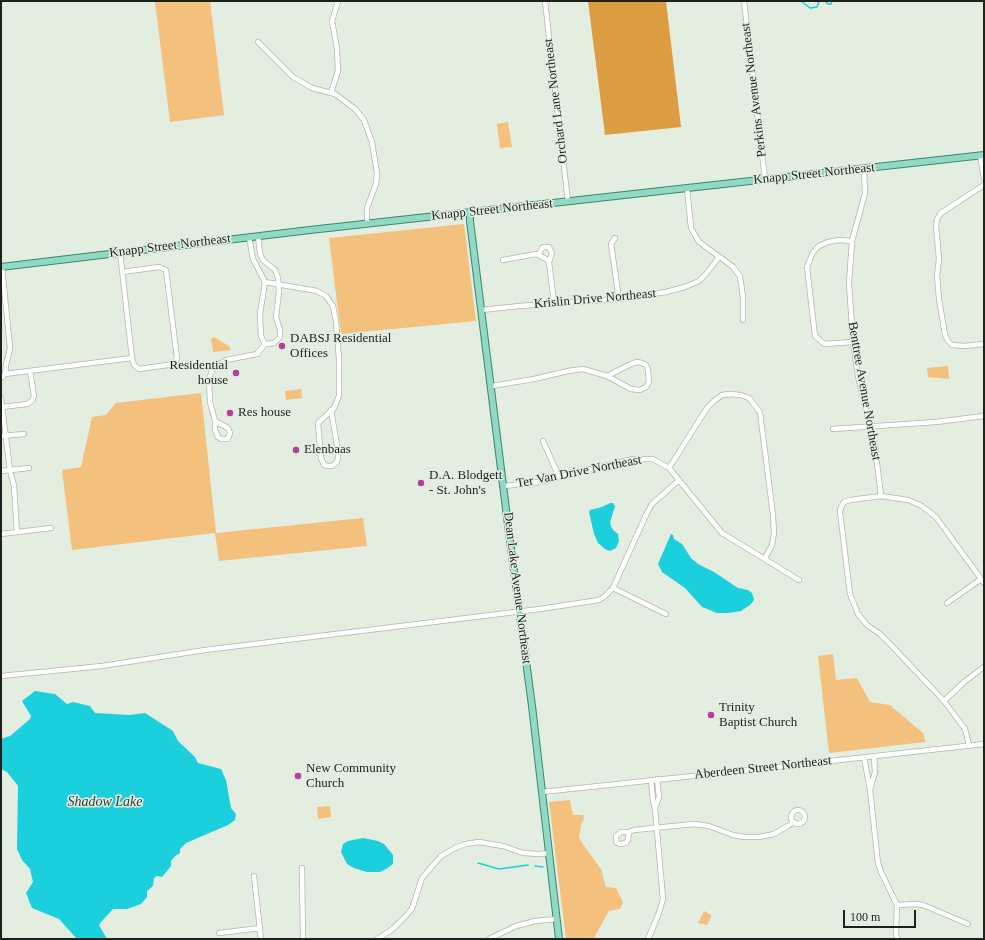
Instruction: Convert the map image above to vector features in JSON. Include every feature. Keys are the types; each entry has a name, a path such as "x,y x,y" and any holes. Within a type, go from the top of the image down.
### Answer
{"main road":[{"name":"Knapp Street Northeast","path":"1,267 248,237 982,155"},
{"name":"Dean Lake Avenue Northeast","path":"470,213 532,706 558,939"}],"street":[{"path":"331,93 338,71 337,49 332,21 338,1"},
{"name":"Orchard Lane Northeast","path":"545,1 568,202"},
{"name":"Perkins Avenue Northeast","path":"744,1 765,179"},
{"path":"258,42 293,77 312,88 335,94 356,109 368,128 377,173 376,184 367,208 368,224"},
{"path":"982,155 984,178"},
{"name":"Benttree Avenue Northeast","path":"864,168 865,193 852,241 849,284 853,342 858,376 875,447 880,496"},
{"path":"984,185 941,213 936,226 939,259 937,276 945,335 952,345 964,346 984,344"},
{"path":"687,188 691,228 699,242 732,266 740,276 743,292 743,320"},
{"path":"215,421 210,402 209,382 214,368 226,360 257,354 265,344 274,343 280,337 280,330 276,317 278,291 277,272 263,260 260,254 258,236"},
{"path":"248,237 253,259 266,282 260,314 261,336 265,344"},
{"path":"615,238 611,244 619,299"},
{"path":"852,241 839,240 828,242 819,246 813,252 807,267 815,336 824,344 853,342"},
{"path":"539,254 542,248 549,247 552,254 548,262"},
{"path":"120,252 122,272 132,358 134,365 140,369 172,365 177,360 165,269 159,267 122,272"},
{"path":"503,260 532,254 539,254 546,259 548,262 554,303"},
{"name":"Krislin Drive Northeast","path":"482,310 554,303 619,299 666,292 693,285 706,274 719,257"},
{"path":"1,267 10,348 5,374"},
{"path":"266,282 317,291 326,296 333,306 336,321 339,359 339,396 332,410 318,423 321,458 324,465 328,466 332,466 337,462 338,458 332,410"},
{"path":"1,378 5,374 132,358"},
{"path":"492,386 534,379 583,368 606,376 631,389 640,390 646,387 649,382 646,365 637,362 606,376"},
{"path":"2,407 27,404 32,401 34,396 30,371"},
{"path":"669,468 714,401 722,395 729,394 741,395 749,398 760,412 774,533 772,545 765,558"},
{"path":"1,398 3,436 14,486 16,532"},
{"path":"833,429 936,422 984,416"},
{"path":"3,436 24,434"},
{"path":"543,441 559,477"},
{"name":"Ter Van Drive Northeast","path":"504,486 533,484 633,459 653,458 669,468 678,481 722,533 799,580"},
{"path":"1,471 29,468"},
{"path":"1,676 102,666 205,650 599,600 613,588 649,510 658,498 678,481"},
{"path":"947,604 982,581 936,517 922,506 908,500 880,496 844,502 840,507 840,512 850,594 858,614 867,625 880,634 890,644 944,701 965,729 969,745"},
{"path":"1,534 51,528"},
{"path":"613,588 666,614"},
{"path":"944,701 964,682 984,667"},
{"name":"Aberdeen Street Northeast","path":"542,792 984,744"},
{"path":"870,790 875,772 874,756"},
{"path":"864,757 870,790 880,872 897,905 897,939"},
{"path":"655,808 659,797 658,779"},
{"path":"648,939 663,899 655,808 650,780"},
{"path":"629,832 634,830 702,824 733,835 759,837 774,834 794,822"},
{"path":"377,939 401,922 412,908 422,878 441,856 456,847 479,842 503,846 524,853 549,853"},
{"path":"302,868 303,939"},
{"path":"254,876 261,939"},
{"path":"897,905 917,904 968,924"},
{"path":"489,939 516,926 535,921 556,919"},
{"path":"218,933 260,928"}],"shaded area":[{"path":"210,1 224,115 170,122 155,2"},
{"path":"588,1 666,1 681,127 605,135"},
{"path":"508,122 512,147 500,148 497,124"},
{"path":"464,224 476,321 341,334 329,238"},
{"path":"214,337 229,346 231,350 213,352 211,339"},
{"path":"948,366 949,379 928,377 927,368"},
{"path":"301,389 302,398 286,400 285,391"},
{"path":"201,393 216,533 363,518 367,546 219,561 215,533 72,550 62,470 81,467 92,417 106,415 116,403"},
{"path":"833,654 836,680 857,678 870,702 890,705 924,734 925,742 829,753 818,656"},
{"path":"570,800 573,815 583,815 584,818 581,825 579,838 601,869 606,887 616,888 623,902 620,909 609,911 595,936 595,939 566,939 549,802"},
{"path":"330,806 331,817 318,819 317,807"},
{"path":"704,911 711,915 707,925 698,923"}],"water":[{"path":"613,503 615,506 610,522 613,530 618,534 619,541 616,548 610,551 598,543 594,534 589,512 590,510"},
{"path":"671,534 673,535 674,539 682,544 691,558 698,564 714,572 738,588 748,590 752,593 754,600 750,605 741,611 717,613 702,607 685,588 662,572 658,564"},
{"name":"Shadow Lake","path":"35,691 55,694 67,704 73,702 90,706 95,713 130,715 145,713 173,731 178,741 195,757 198,763 221,769 226,780 231,808 236,814 235,820 228,825 186,843 180,849 180,853 171,861 171,866 162,877 157,876 154,878 153,886 147,891 147,897 141,904 127,909 113,909 99,925 107,939 77,939 59,919 32,908 26,893 33,882 30,869 22,860 17,849 18,786 7,772 1,769 1,739 10,736 30,719 31,716 22,701"},
{"path":"363,838 378,841 384,844 393,855 393,864 380,872 367,872 347,864 341,852 343,844 348,841"}],"waterway":[{"path":"801,1 810,8 817,7 819,1"},
{"path":"825,1 828,4 831,4 832,1"},
{"path":"478,863 499,869 528,865"},
{"path":"535,866 543,867"}],"place":[{"name":"DABSJ Residential Offices","path":"282,346"},
{"name":"Residential house","path":"236,373"},
{"name":"Res house","path":"230,413"},
{"name":"Elenbaas","path":"296,450"},
{"name":"D.A. Blodgett - St. John's","path":"421,483"},
{"name":"Trinity Baptist Church","path":"711,715"},
{"name":"New Community Church","path":"298,776"}]}
